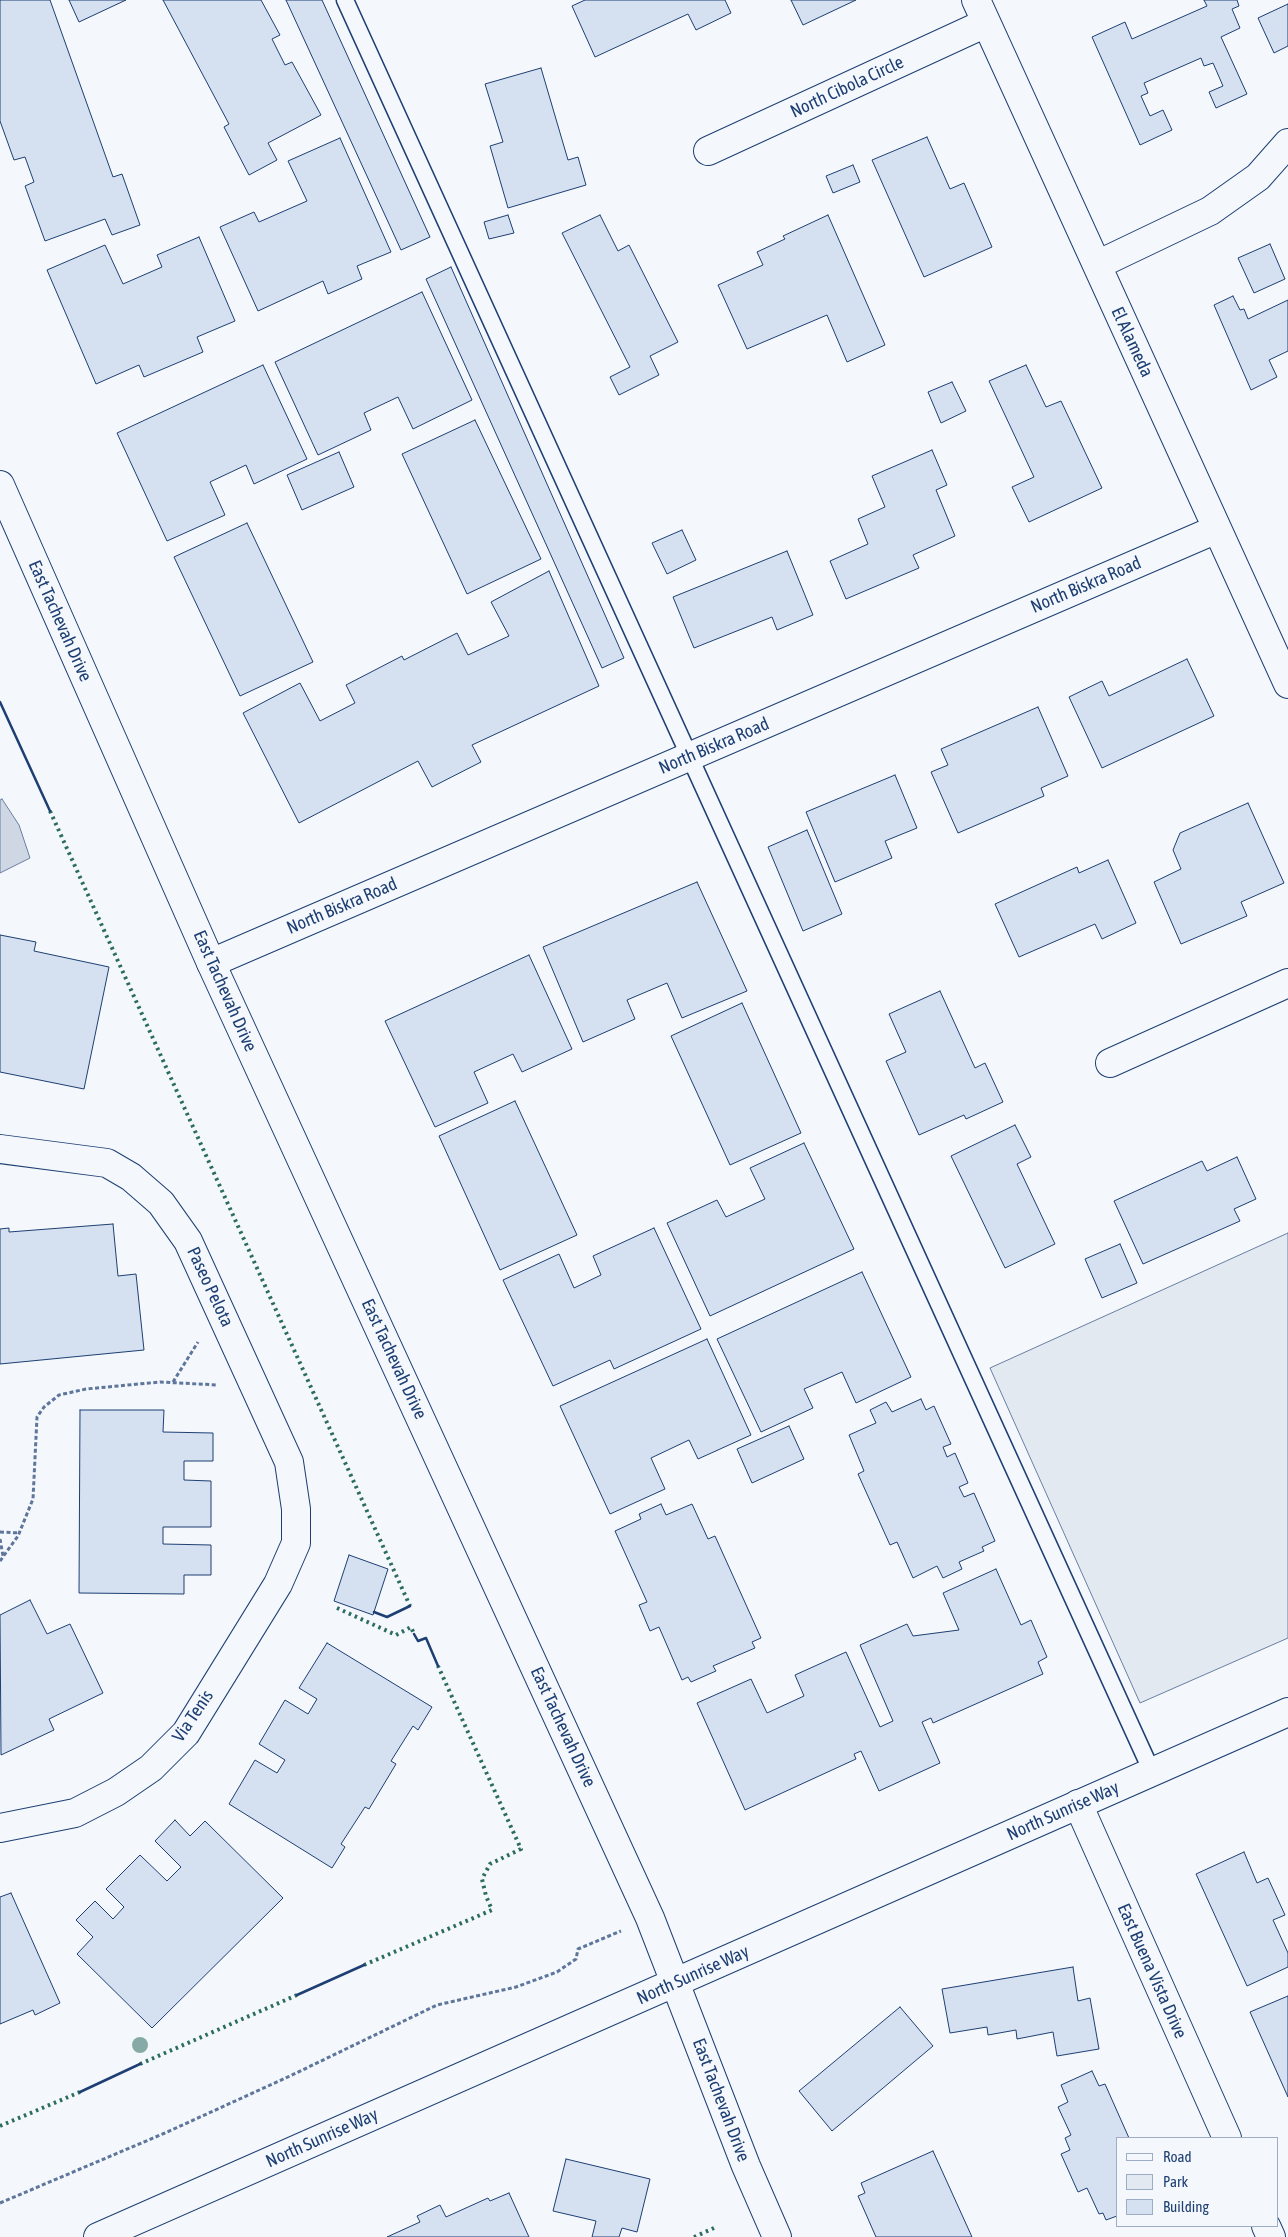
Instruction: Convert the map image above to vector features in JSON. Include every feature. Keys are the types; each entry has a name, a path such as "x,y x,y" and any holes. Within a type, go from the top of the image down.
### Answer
{"street":[{"name":"North Cibola Circle","path":"708,151 981,11"},
{"name":"El Alameda","path":"981,11 1288,684"},
{"path":"1097,265 1210,211 1258,177 1288,143"},
{"name":"East Tachevah Drive","path":"0,485 211,963 650,1918 746,2166 777,2237"},
{"name":"North Biskra Road","path":"211,963 1217,529"},
{"path":"1110,1063 1288,983"},
{"name":"Paseo Pelota","path":"0,1149 107,1163 131,1177 161,1203 188,1241 289,1462 296,1508 296,1543"},
{"name":"Via Tenis","path":"0,1828 75,1813 116,1792 151,1768 186,1733 278,1584 296,1543"},
{"name":"North Sunrise Way","path":"98,2237 1288,1712"},
{"name":"East Buena Vista Drive","path":"1078,1804 1227,2137"}],"lane":[{"path":"345,0 1152,1772"}],"path":[{"path":"173,1382 200,1340"},
{"path":"0,1561 20,1533 33,1499 37,1417 59,1395 67,1392 173,1382 220,1386"},
{"path":"0,1532 20,1533"},
{"path":"0,1539 4,1557"},
{"path":"0,2203 165,2133 290,2076 437,2005 516,1987 557,1972 576,1959 578,1949 650,1918"}],"green space":[{"path":"1288,1233 1288,1638 1140,1703 990,1368"}],"shaded area":[{"path":"2,799 19,825 30,858 0,873 0,800"}],"building":[{"path":"0,0 50,0 113,177 122,174 140,225 112,235 105,219 45,241 25,186 34,182 25,157 14,160 0,121"},
{"path":"69,0 126,0 79,22"},
{"path":"163,0 261,0 280,35 272,39 285,65 292,62 321,115 268,143 277,160 249,175 224,127 229,124"},
{"path":"286,0 322,0 430,237 401,250"},
{"path":"585,0 725,0 731,13 696,30 688,14 595,57 572,6"},
{"path":"791,0 856,0 803,25"},
{"path":"1204,0 1237,0 1239,6 1232,9 1240,28 1221,37 1247,94 1216,108 1209,92 1223,86 1213,63 1204,66 1201,58 1144,83 1148,93 1141,96 1150,116 1163,110 1172,130 1140,145 1092,37 1125,22 1132,39 1207,6"},
{"path":"1288,4 1288,46 1274,53 1258,18"},
{"path":"541,68 568,160 578,157 586,185 508,208 490,146 503,142 485,84"},
{"path":"927,137 950,189 964,183 992,247 924,277 872,160"},
{"path":"340,138 391,252 357,266 362,279 328,294 323,281 258,311 220,227 254,212 259,222 307,201 288,161"},
{"path":"853,165 860,182 833,193 826,176"},
{"path":"508,215 514,233 489,239 484,222"},
{"path":"600,215 618,251 629,245 678,342 650,356 659,375 619,395 610,377 630,367 562,233"},
{"path":"828,215 885,345 847,362 827,315 747,349 718,285 763,265 757,252 785,239 783,236"},
{"path":"199,237 235,321 197,337 203,352 144,377 139,365 96,384 47,270 105,245 123,284 162,267 157,255"},
{"path":"1270,244 1285,279 1254,293 1238,258"},
{"path":"451,267 624,658 602,668 426,279"},
{"path":"422,292 472,400 413,429 398,397 364,413 371,430 318,455 275,362"},
{"path":"1233,296 1240,310 1244,309 1248,319 1288,300 1288,351 1269,360 1277,377 1251,390 1214,305"},
{"path":"263,365 307,459 254,484 246,465 210,482 225,515 167,541 117,433"},
{"path":"1026,365 1046,407 1061,401 1102,488 1029,522 1012,487 1034,477 989,381"},
{"path":"952,382 966,411 941,423 928,392"},
{"path":"475,420 541,559 467,594 402,454"},
{"path":"932,450 947,485 936,490 955,536 913,555 919,568 846,599 830,561 868,544 858,519 885,507 872,476"},
{"path":"339,452 354,487 302,510 287,475"},
{"path":"247,523 313,662 240,696 174,557"},
{"path":"682,530 696,560 667,574 652,543"},
{"path":"787,551 813,615 777,630 772,617 694,648 673,597"},
{"path":"549,571 599,686 472,745 481,762 432,787 418,761 299,823 243,713 300,683 320,721 355,703 346,685 402,656 404,660 457,633 468,655 509,636 491,602"},
{"path":"1187,659 1214,716 1102,768 1069,697 1102,681 1109,696"},
{"path":"1038,707 1068,776 1041,788 1044,796 958,833 931,772 948,765 941,749"},
{"path":"895,775 917,828 885,841 892,858 835,882 806,812"},
{"path":"1248,803 1284,883 1241,902 1247,916 1181,944 1154,882 1181,869 1173,850 1180,833"},
{"path":"807,830 842,914 803,931 768,847"},
{"path":"1108,860 1136,923 1102,939 1095,924 1019,957 995,904 1077,867 1079,873"},
{"path":"697,882 747,991 682,1018 667,983 627,1000 635,1019 583,1042 543,947"},
{"path":"0,935 36,942 34,951 109,967 84,1089 0,1072"},
{"path":"529,955 572,1049 522,1072 513,1054 474,1072 488,1103 435,1127 385,1021"},
{"path":"940,991 975,1068 985,1063 1003,1102 966,1119 964,1115 919,1135 886,1061 906,1052 889,1014"},
{"path":"742,1003 801,1133 730,1165 671,1036"},
{"path":"515,1101 577,1235 500,1270 439,1136"},
{"path":"1015,1125 1031,1157 1017,1164 1055,1244 1005,1268 951,1156"},
{"path":"804,1143 854,1249 710,1316 667,1223 717,1200 726,1217 765,1199 750,1168"},
{"path":"1237,1157 1256,1199 1234,1209 1240,1221 1143,1264 1114,1201 1202,1161 1207,1171"},
{"path":"113,1224 118,1276 136,1274 144,1350 0,1364 0,1229 9,1228 9,1232"},
{"path":"654,1228 701,1329 614,1369 610,1360 553,1386 503,1280 559,1254 574,1288 601,1275 593,1256"},
{"path":"1120,1244 1137,1283 1102,1298 1085,1259"},
{"path":"862,1272 911,1377 856,1403 842,1372 804,1389 813,1408 761,1432 717,1339"},
{"path":"707,1339 751,1435 698,1459 689,1440 651,1458 665,1489 610,1514 560,1406"},
{"path":"921,1399 926,1410 934,1406 951,1444 943,1447 947,1457 955,1453 968,1483 959,1487 964,1497 974,1493 995,1541 982,1547 984,1551 959,1562 962,1569 943,1578 937,1566 913,1578 897,1542 890,1545 858,1474 864,1471 849,1435 876,1423 870,1410 886,1402 892,1412"},
{"path":"80,1410 164,1410 163,1432 213,1433 213,1461 184,1461 184,1480 211,1481 211,1527 163,1527 163,1544 211,1545 211,1575 184,1575 184,1594 79,1593"},
{"path":"789,1426 804,1459 752,1483 737,1449"},
{"path":"661,1504 666,1515 692,1504 708,1539 715,1536 761,1638 752,1642 755,1648 713,1666 716,1671 691,1682 688,1677 682,1680 659,1627 650,1631 639,1605 647,1602 615,1531 641,1519 639,1514"},
{"path":"349,1555 388,1569 373,1615 334,1601"},
{"path":"996,1569 1021,1625 1031,1620 1047,1657 1038,1662 1043,1674 933,1723 931,1718 922,1722 940,1763 879,1791 861,1751 854,1754 856,1759 745,1810 697,1703 751,1679 767,1713 804,1696 795,1675 846,1652 880,1727 893,1721 860,1645 907,1624 913,1636 959,1630 943,1593"},
{"path":"30,1600 47,1634 70,1624 103,1693 49,1719 54,1730 1,1755 0,1615"},
{"path":"327,1643 432,1707 418,1730 413,1726 391,1761 396,1764 369,1809 365,1807 341,1844 345,1847 332,1868 229,1804 255,1760 277,1773 285,1760 259,1744 285,1700 308,1714 317,1699 299,1688"},
{"path":"175,1820 190,1836 205,1821 283,1898 152,2028 77,1954 93,1937 76,1920 95,1901 113,1919 124,1907 106,1889 140,1855 167,1881 181,1867 155,1841"},
{"path":"1244,1852 1257,1883 1268,1878 1285,1915 1273,1920 1288,1953 1288,1967 1247,1986 1196,1874"},
{"path":"11,1893 60,2003 35,2015 33,2010 0,2024 0,1897"},
{"path":"1073,1967 1078,2001 1090,1998 1099,2049 1057,2056 1053,2032 1017,2039 1016,2030 988,2035 987,2027 950,2033 942,1989"},
{"path":"1288,1996 1288,2097 1250,2012"},
{"path":"900,2007 933,2046 832,2131 799,2091"},
{"path":"1092,2071 1099,2086 1105,2084 1129,2137 1116,2137 1116,2216 1106,2220 1103,2213 1099,2214 1087,2188 1078,2192 1061,2154 1070,2150 1065,2138 1071,2135 1058,2107 1068,2102 1061,2085"},
{"path":"933,2151 972,2237 876,2237 858,2196 865,2193 861,2183"},
{"path":"566,2159 650,2179 637,2232 622,2228 619,2237 592,2237 596,2221 553,2211"},
{"path":"509,2193 529,2237 387,2237 420,2222 417,2216 440,2205 446,2217 488,2198 490,2201"}],"hedge":[{"path":"50,811 410,1606"},
{"path":"337,1608 396,1635 411,1627 414,1634"},
{"path":"364,1965 492,1910 482,1879 490,1864 521,1849 438,1666"},
{"path":"140,2064 297,1995"},
{"path":"0,2126 80,2092"},
{"path":"694,2237 714,2228"}],"wall":[{"path":"0,702 50,811"},
{"path":"374,1612 387,1617 410,1606"},
{"path":"414,1634 418,1641 426,1638 438,1666"},
{"path":"297,1995 364,1965"},
{"path":"80,2092 140,2064"}]}
